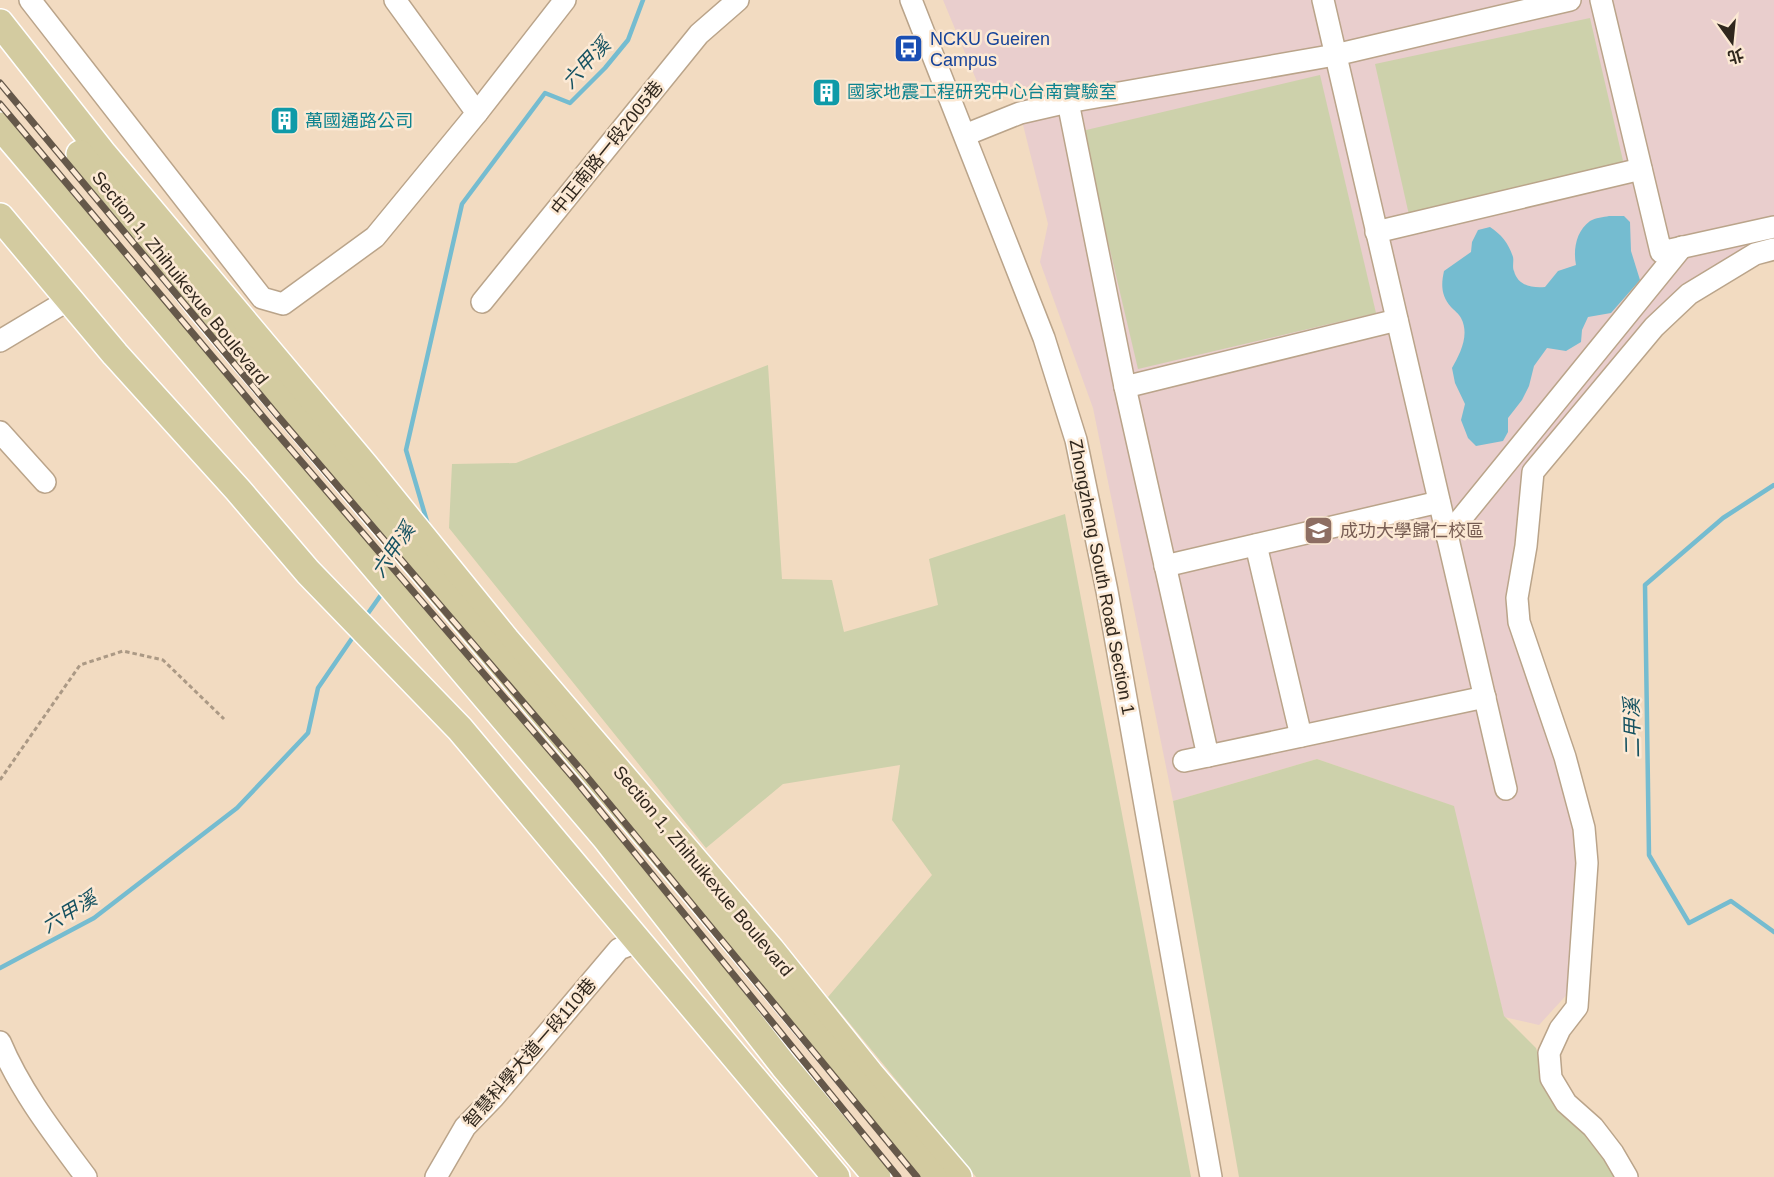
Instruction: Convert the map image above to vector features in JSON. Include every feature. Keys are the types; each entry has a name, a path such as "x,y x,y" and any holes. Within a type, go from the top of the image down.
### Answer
{"main road":[{"name":"Section 1, Zhihuikexue Boulevard","path":"0,23 104,155 365,466 446,567 771,950 958,1177"},
{"name":"Section 1, Zhihuikexue Boulevard","path":"0,52 201,308 933,1177"},
{"name":"Section 1, Zhihuikexue Boulevard","path":"0,126 605,837 784,1066 877,1177"},
{"path":"0,217 115,354 238,490 308,572 460,729 836,1177"},
{"path":"201,308 295,384"},
{"path":"895,1103 933,1177"}],"street":[{"path":"30,0 262,298 283,304 375,237 477,113 565,0"},
{"path":"395,0 477,113"},
{"name":"中正南路一段2005巷","path":"482,302 699,34 738,0"},
{"name":"Zhongzheng South Road Section 1","path":"911,0 1044,338 1076,440 1107,591 1211,1177"},
{"path":"1323,0 1506,789"},
{"path":"965,135 1020,113 1068,102 1335,54 1570,0"},
{"path":"1601,0 1661,252 1774,227"},
{"path":"1068,102 1125,387 1208,756"},
{"path":"1376,232 1641,169"},
{"path":"1447,536 1683,247"},
{"path":"1627,1177 1613,1153 1593,1127 1566,1102 1551,1078 1549,1053 1560,1029 1577,1007 1587,863 1584,828 1565,757 1519,622 1517,598 1526,546 1533,472 1654,327 1689,294 1755,254 1774,249"},
{"path":"0,341 70,298"},
{"path":"1125,387 1397,320"},
{"path":"0,432 45,482"},
{"path":"1165,566 1439,502"},
{"path":"1256,545 1301,736"},
{"path":"1184,761 1485,697"},
{"name":"智慧科學大道一段110巷","path":"436,1177 465,1127 493,1098 619,950 637,942"},
{"path":"0,1042 12,1072 51,1131 86,1177"}],"path":[{"path":"0,780 80,665 123,651 163,660 224,719"}],"shaded area":[{"name":"成功大學歸仁校區","path":"943,0 1774,0 1774,244 1681,292 1525,474 1513,588 1575,815 1581,862 1572,989 1539,1025 1504,1017 1453,806 1317,759 1173,801 1093,408 1040,262 1048,224 1020,113 1013,89 978,84"}],"green space":[{"path":"1590,18 1624,165 1409,215 1375,64"},
{"path":"1320,75 1376,313 1138,369 1082,131"},
{"path":"768,365 782,579 832,580 844,632 938,605 929,559 1065,514 1191,1177 976,1177 828,997 932,875 892,820 900,765 783,784 706,848 449,528 452,464 516,463"},
{"path":"1317,759 1454,806 1504,1016 1536,1048 1553,1102 1593,1141 1617,1177 1239,1177 1173,801"}],"water":[{"path":"1609,216 1624,216 1630,222 1631,251 1640,280 1611,313 1588,317 1582,330 1581,342 1566,351 1547,348 1534,366 1529,386 1522,400 1508,418 1508,432 1503,441 1476,446 1468,438 1461,420 1465,404 1455,383 1452,368 1461,351 1464,324 1444,294 1442,285 1444,271 1471,252 1472,242 1478,230 1490,227 1501,236 1509,248 1513,257 1513,269 1519,280 1531,286 1545,287 1558,271 1576,265 1577,241 1585,225 1592,220"}],"waterway":[{"name":"六甲溪","path":"428,525 406,450 462,204 545,93 570,103 605,68 628,40 643,0"},
{"name":"二甲溪","path":"1774,485 1723,518 1645,585 1649,855 1689,923 1731,901 1774,932"},
{"name":"六甲溪","path":"364,619 383,592"},
{"name":"六甲溪","path":"0,968 94,918 237,808 308,733 318,688 355,634"}],"railway":[{"path":"0,83 277,415 583,772 917,1177"},
{"path":"0,104 269,424 576,781 898,1177"}],"place":[{"name":"NCKU Gueiren Campus","path":"909,49"},
{"name":"國家地震工程研究中心台南實驗室","path":"826,92"},
{"name":"萬國通路公司","path":"284,121"},
{"name":"成功大學歸仁校區","path":"1319,531"}]}
